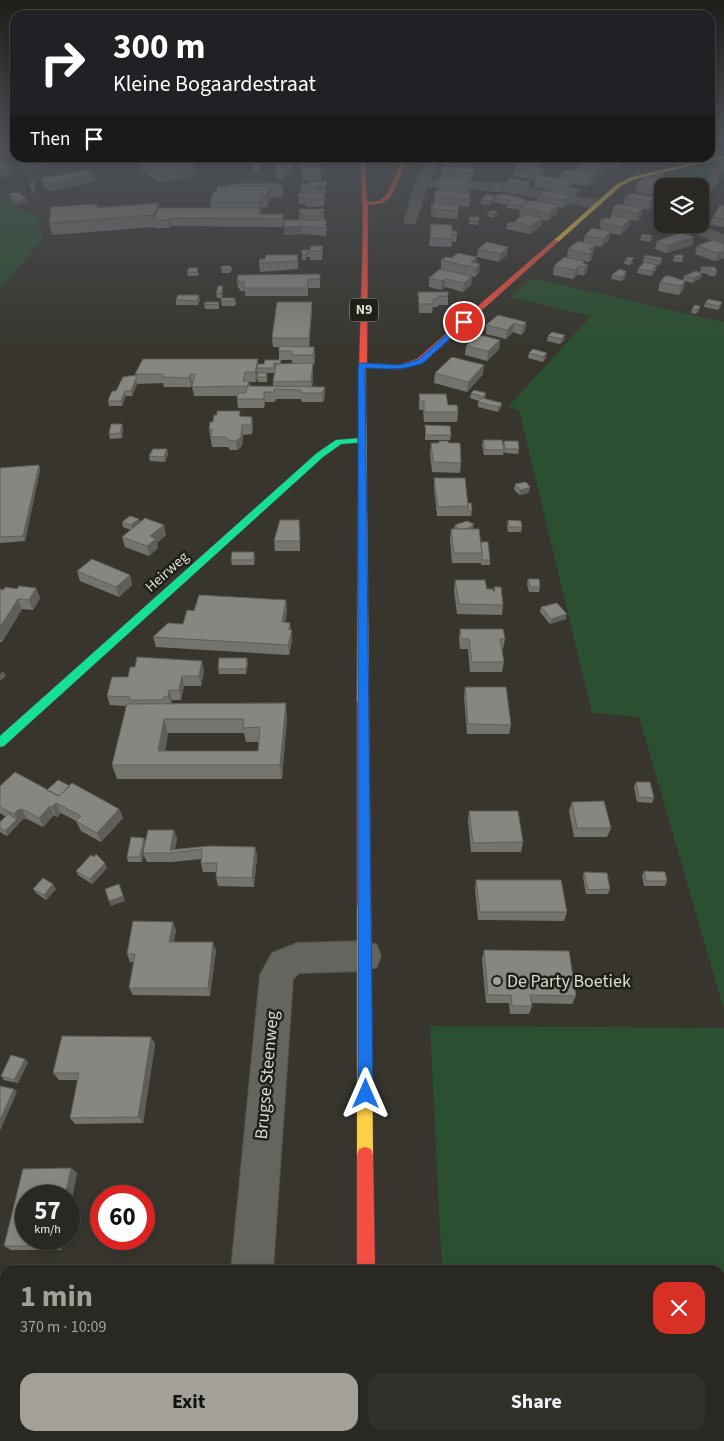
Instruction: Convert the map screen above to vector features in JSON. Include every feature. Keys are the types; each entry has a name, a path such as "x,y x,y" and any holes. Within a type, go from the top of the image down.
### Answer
{"main road":[{"name":"N9","path":"366,215 362,365 366,1265"},
{"path":"362,365 399,367 420,361 583,215"},
{"name":"Heirweg","path":"0,743 320,455 339,442 363,440"}],"street":[{"path":"410,220 412,215"},
{"path":"705,233 724,240"},
{"name":"Brugse Steenweg","path":"252,1265 277,974 284,964 297,958 365,956"}],"green space":[{"path":"0,215 38,216 43,239 0,288"},
{"path":"531,278 724,322 724,1010 639,717 592,713 519,410 508,407 591,316 511,297"},
{"path":"430,1026 724,1028 724,1265 442,1265"}],"building":[{"path":"50,215 150,215 49,223"},
{"path":"155,215 283,215 282,219 170,218 168,220 153,220"},
{"path":"522,215 543,218 531,226 514,222"},
{"path":"614,215 630,219 622,227 601,223 606,218 609,219"},
{"path":"714,215 724,215 724,219 713,217"},
{"path":"470,217 479,217 479,221 469,220"},
{"path":"285,220 326,220 326,228 284,227"},
{"path":"510,222 514,223 513,226 507,225"},
{"path":"431,224 452,225 452,231 457,231 457,234 452,234 452,239 430,238"},
{"path":"592,228 611,231 603,239 585,235"},
{"path":"679,233 694,237 668,245 657,241"},
{"path":"643,234 652,236 650,238 641,236"},
{"path":"713,240 724,244 724,251 718,253 697,246"},
{"path":"578,241 595,245 589,250 593,251 590,254 568,249"},
{"path":"487,242 508,247 500,254 478,249"},
{"path":"311,246 323,246 322,251 310,251"},
{"path":"302,250 310,250 310,253 302,255"},
{"path":"458,253 477,257 471,262 480,264 476,268 441,260 446,257 451,258"},
{"path":"266,255 298,255 297,261 259,263 260,259 265,259"},
{"path":"646,255 662,258 660,261 644,257"},
{"path":"675,255 683,255 683,258 675,258"},
{"path":"564,257 584,261 583,263 588,265 585,267 579,266 575,270 554,266"},
{"path":"628,257 634,258 631,261 625,260"},
{"path":"644,262 657,265 652,271 638,269"},
{"path":"222,266 231,266 230,269 221,269"},
{"path":"701,267 715,267 717,272 711,272 710,269 701,269"},
{"path":"189,268 198,268 197,272 187,272"},
{"path":"440,269 472,276 464,283 429,278"},
{"path":"619,269 626,271 623,277 612,275"},
{"path":"696,271 702,274 693,278 684,276"},
{"path":"320,274 320,279 308,279 307,288 244,288 245,282 237,280 238,275"},
{"path":"665,276 685,281 681,286 660,282"},
{"path":"218,286 223,286 221,293 216,294"},
{"path":"418,292 448,292 448,296 438,296 438,299 433,299 433,304 419,304"},
{"path":"178,295 199,295 197,301 176,300"},
{"path":"222,298 235,298 234,301 221,301"},
{"path":"708,299 722,302 719,306 705,303"},
{"path":"205,302 219,302 218,305 204,304"},
{"path":"277,302 312,302 309,338 272,338"},
{"path":"695,305 700,306 698,310 692,309"},
{"path":"498,315 526,322 523,326 514,323 507,330 486,325"},
{"path":"552,332 565,335 561,339 548,336"},
{"path":"476,334 500,340 488,351 466,346"},
{"path":"279,346 314,347 313,355 292,355 292,351 279,351"},
{"path":"533,349 547,353 543,357 529,353"},
{"path":"452,357 484,365 468,382 435,373"},
{"path":"143,359 258,359 255,372 245,372 243,381 249,381 248,386 192,387 195,374 190,374 189,378 162,377 163,374 135,374"},
{"path":"265,360 281,360 280,364 274,363 274,368 257,368 258,364 264,364"},
{"path":"313,363 311,381 273,382 276,364"},
{"path":"258,373 267,373 266,377 257,377"},
{"path":"136,375 131,391 125,391 121,401 108,401 112,391 116,391 123,377"},
{"path":"247,386 325,387 322,393 301,393 301,390 275,389 274,392 264,392 264,399 237,399 238,393 246,393"},
{"path":"474,390 486,393 483,397 471,393"},
{"path":"419,394 446,394 448,405 457,405 458,412 424,412 424,401 420,401"},
{"path":"482,398 502,403 499,407 478,402"},
{"path":"217,411 240,411 239,416 252,417 251,425 242,425 241,437 236,441 228,440 226,437 211,437 212,429 209,429 210,422 213,422"},
{"path":"111,424 122,424 120,433 109,434"},
{"path":"425,425 450,426 451,435 426,435"},
{"path":"483,440 502,440 504,450 485,450"},
{"path":"439,441 460,443 461,463 433,462 431,443 439,443"},
{"path":"504,441 518,441 519,449 505,449"},
{"path":"153,449 167,449 164,457 149,456"},
{"path":"39,465 23,536 0,537 0,468"},
{"path":"434,478 465,478 468,506 438,507"},
{"path":"526,482 530,487 520,490 515,484"},
{"path":"468,503 471,503 472,511 468,511"},
{"path":"130,516 139,519 131,525 122,522"},
{"path":"145,518 164,525 150,536 156,539 147,546 122,537"},
{"path":"280,520 299,520 300,541 274,541"},
{"path":"508,520 521,521 522,527 509,527"},
{"path":"467,521 474,524 473,526 459,529 455,525"},
{"path":"451,529 479,529 482,553 454,553"},
{"path":"481,542 488,542 490,560 482,560"},
{"path":"232,552 254,552 253,560 231,560"},
{"path":"92,559 130,575 116,587 77,571"},
{"path":"528,579 539,579 540,587 530,587"},
{"path":"455,580 485,580 487,589 493,589 493,591 495,591 494,587 501,587 503,605 459,604"},
{"path":"19,586 36,588 29,600 18,599 0,627 0,589 4,590 5,587 17,589"},
{"path":"199,595 286,600 282,622 290,623 289,630 292,630 288,645 153,637 168,623 183,624 187,610 194,611"},
{"path":"557,603 567,614 551,619 541,607"},
{"path":"460,629 503,629 505,639 500,639 504,662 472,662 469,639 461,639"},
{"path":"137,657 202,661 199,676 182,676 179,690 169,690 168,696 164,697 163,700 130,700 130,697 107,696 112,677 128,677 130,667 135,667"},
{"path":"219,658 247,658 246,669 218,669"},
{"path":"465,687 506,687 511,725 468,724"},
{"path":"286,703 280,765 112,765 127,704","holes":["164,719 244,719 243,728 260,727 258,751 158,751"]},
{"path":"15,772 59,796 72,783 119,809 97,833 76,821 81,816 56,803 52,807 50,806 39,818 22,809 14,814 0,807 0,786"},
{"path":"58,780 70,786 59,796 47,790"},
{"path":"636,782 650,782 654,798 639,797"},
{"path":"604,801 611,828 577,828 572,802"},
{"path":"469,811 518,811 523,842 473,843"},
{"path":"8,814 17,819 5,831 0,828 0,822"},
{"path":"148,830 174,830 170,850 209,846 255,847 252,878 216,877 217,863 201,863 202,849 169,853 143,853"},
{"path":"131,837 144,838 140,857 127,857"},
{"path":"96,854 105,863 90,879 76,871 91,855 94,857"},
{"path":"644,871 665,872 667,881 646,881"},
{"path":"584,872 607,873 610,889 588,890"},
{"path":"43,878 53,884 44,895 33,889"},
{"path":"476,880 561,880 567,912 480,912"},
{"path":"119,884 123,896 109,901 105,889"},
{"path":"133,921 173,922 169,942 213,942 208,988 129,988 135,954 127,954"},
{"path":"484,950 569,951 576,996 530,995 532,1006 512,1006 511,995 488,995"},
{"path":"62,1036 151,1037 138,1117 70,1118 79,1073 53,1073"},
{"path":"11,1055 25,1059 14,1080 1,1076"},
{"path":"0,1086 14,1089 0,1120"},
{"path":"71,1168 67,1185 19,1185 23,1169"},
{"path":"15,1201 15,1246 4,1246"}],"traffic: fast":[{"path":"0,743 320,455 339,442 363,440"}],"traffic: slow":[{"path":"556,241 585,215"},
{"path":"362,405 363,702"},
{"path":"364,905 365,1155"}],"traffic: jam":[{"path":"362,405 365,215"},
{"path":"362,365 399,367 420,361 556,241"},
{"path":"363,702 364,905"},
{"path":"365,1155 366,1265"}],"place":[{"name":"De Party Boetiek","path":"497,981"}],"route":[{"path":"366,1094 362,365 399,367 411,365 420,361 464,322"}]}
